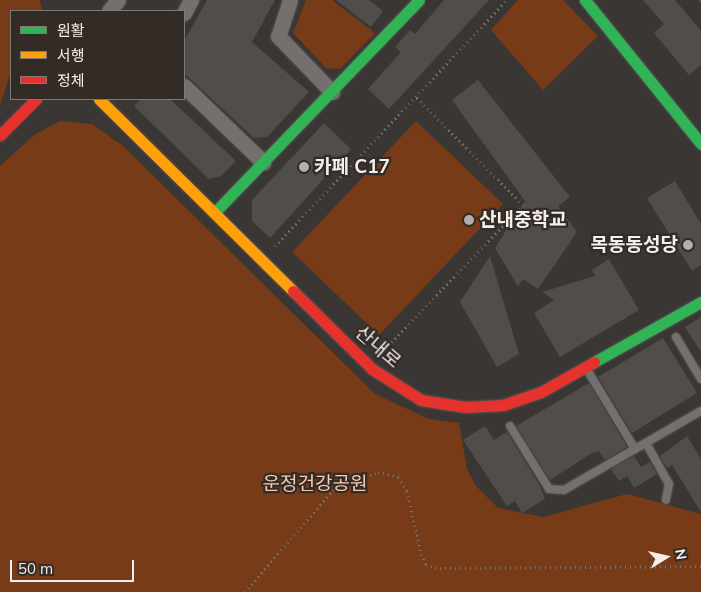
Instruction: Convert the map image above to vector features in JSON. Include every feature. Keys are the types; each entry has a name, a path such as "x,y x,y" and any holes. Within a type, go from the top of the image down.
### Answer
{"street":[{"path":"110,10 118,0"},
{"path":"185,11 192,0"},
{"path":"290,0 278,36 332,92"},
{"path":"215,212 419,0"},
{"path":"585,0 701,144"},
{"path":"185,87 264,162"},
{"path":"0,135 35,100"},
{"name":"산내로","path":"100,100 215,212 372,370 422,400 465,407 503,405 541,392 701,302"}],"lane":[{"path":"676,337 701,379"},
{"path":"586,368 635,449"},
{"path":"510,426 549,489 564,490 701,411"},
{"path":"646,443 669,484 666,500"}],"path":[{"path":"275,246 507,0"},
{"path":"379,355 523,205 416,97"},
{"path":"245,592 333,490 378,472 398,477 407,491 421,554 426,565 435,568 701,566"}],"green space":[{"path":"0,0 40,0 42,10 10,10 10,74 0,106"},
{"path":"306,0 332,0 375,33 340,69 326,68 293,33"},
{"path":"518,0 563,0 598,36 543,90 491,30"},
{"name":"운정건강공원","path":"60,121 92,124 123,146 375,394 429,419 459,423 467,469 476,486 498,508 543,517 627,494 701,514 701,592 0,592 0,166 34,135"},
{"path":"416,121 503,204 379,335 292,252"}],"building":[{"path":"207,0 275,0 252,42 309,92 267,137 254,138 185,74 185,39"},
{"path":"336,0 369,0 383,11 371,27"},
{"path":"444,0 489,0 389,109 368,89 401,52 395,47 410,30 415,34"},
{"path":"643,0 675,0 701,31 701,65 689,75 654,33 664,24"},
{"path":"478,80 570,197 558,206 577,232 538,289 523,279 518,286 495,248 525,201 452,100"},
{"path":"140,100 171,100 236,161 221,176 209,179 134,106"},
{"path":"324,123 351,149 270,238 252,221 252,200"},
{"name":"목동동성당","path":"675,181 701,224 701,265 692,271 647,198"},
{"path":"490,256 519,354 497,367 460,302"},
{"path":"609,259 639,310 560,357 534,313 554,300 542,292 595,276 592,270"},
{"path":"701,317 701,352 685,327"},
{"path":"663,338 697,393 632,433 598,377"},
{"path":"589,383 627,447 605,460 599,451 592,453 550,480 516,426"},
{"path":"485,426 494,440 507,432 540,486 545,499 522,513 515,501 507,506 463,440"},
{"path":"687,436 701,459 701,512 672,465 667,468 660,456"},
{"path":"634,456 641,467 650,462 657,474 634,488 627,476 619,481 611,469"}],"traffic: fast":[{"path":"215,212 419,0"},
{"path":"585,0 701,144"},
{"path":"594,362 701,302"}],"traffic: slow":[{"path":"100,100 293,291"}],"traffic: jam":[{"path":"0,135 35,100"},
{"path":"293,291 372,369 421,400 465,407 503,405 541,392 594,362"}],"place":[{"name":"카페 C17","path":"304,167"},
{"name":"산내중학교","path":"469,220"},
{"name":"목동동성당","path":"688,245"}]}
